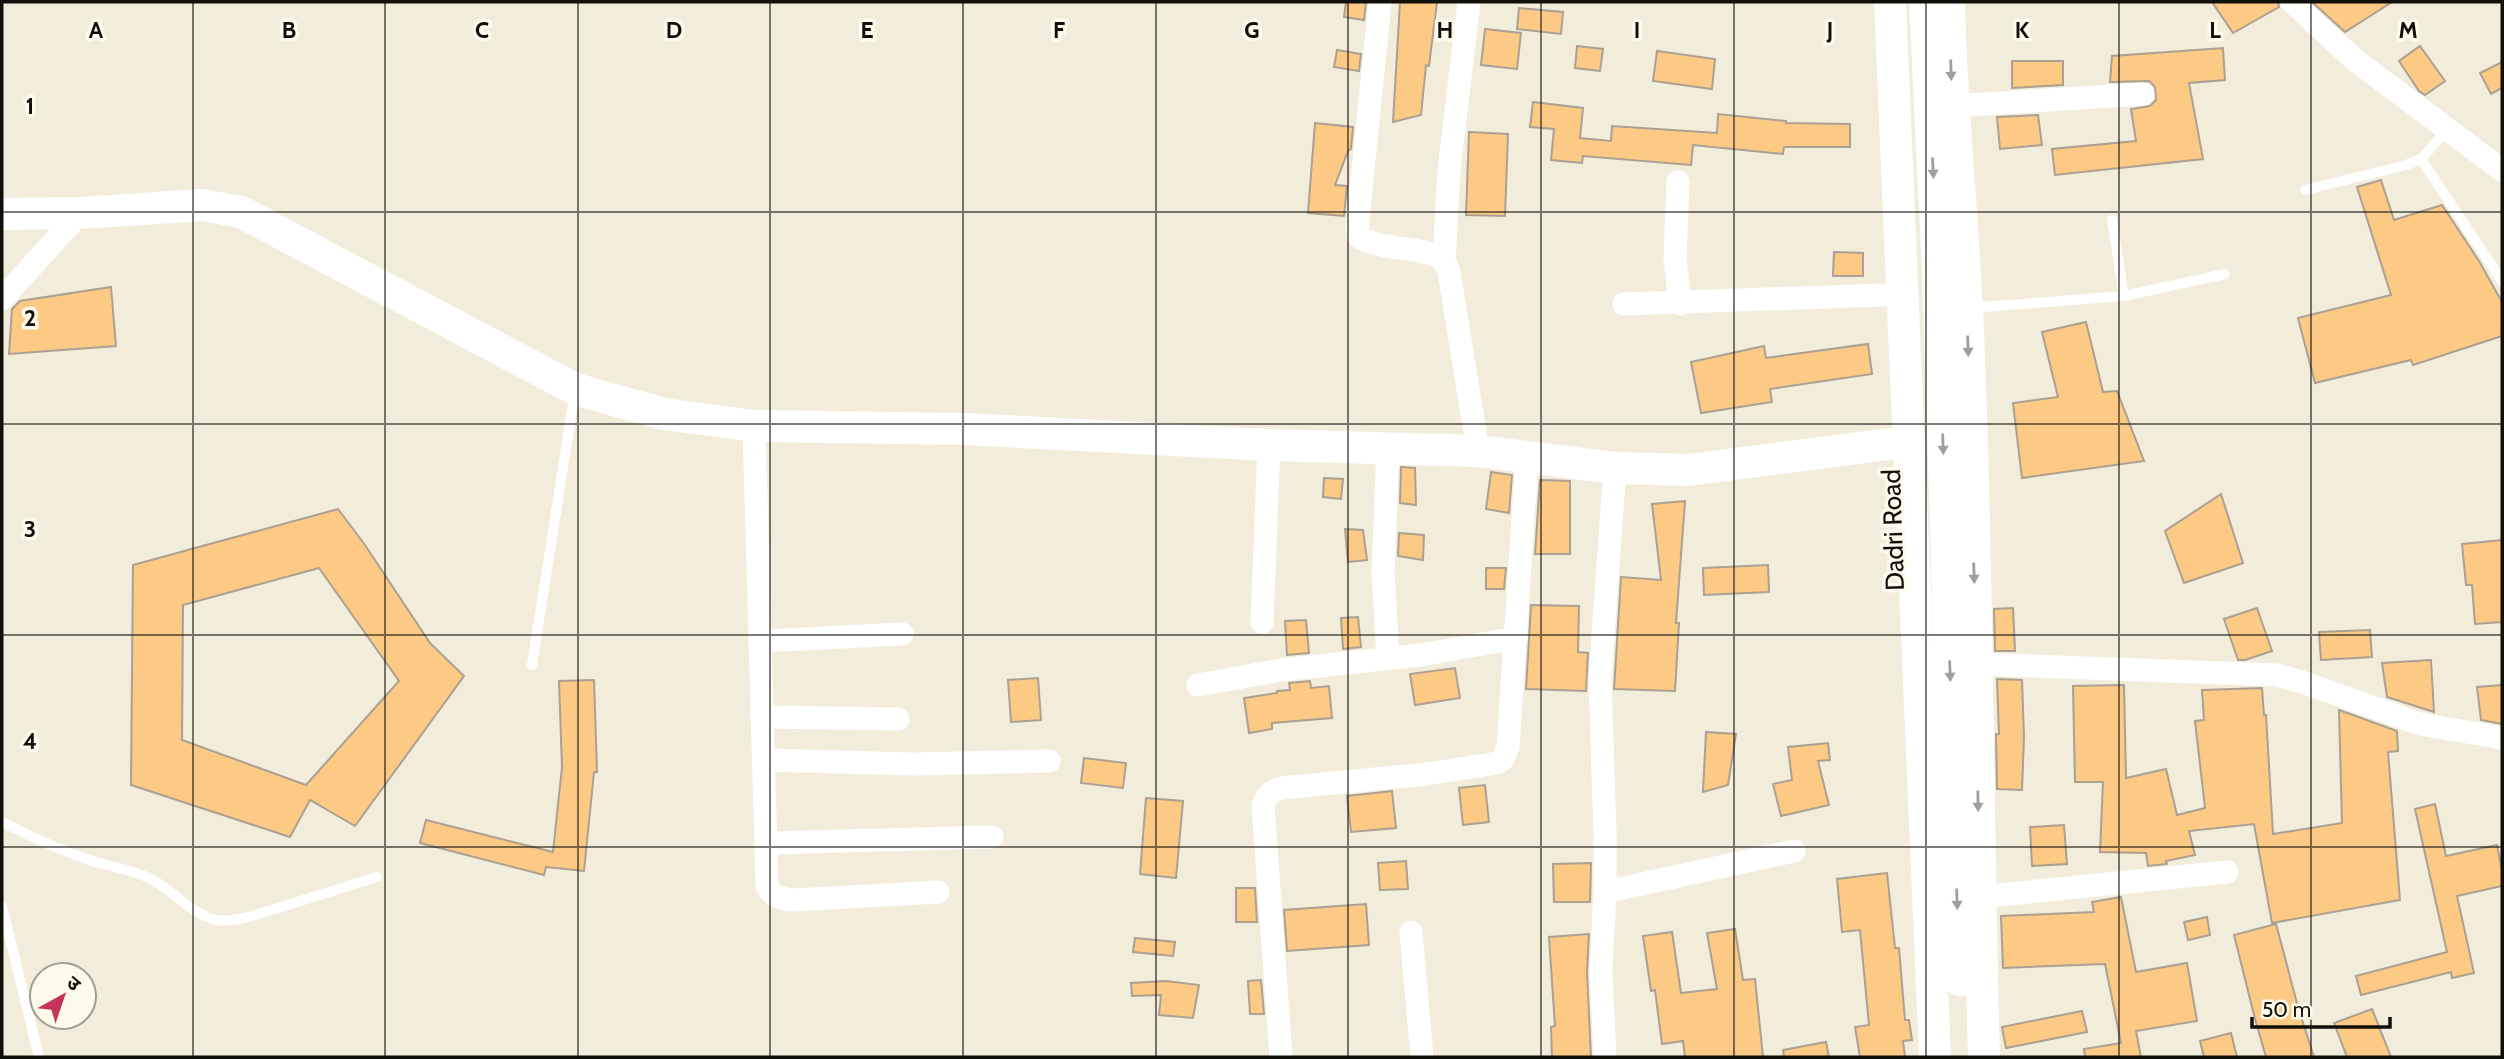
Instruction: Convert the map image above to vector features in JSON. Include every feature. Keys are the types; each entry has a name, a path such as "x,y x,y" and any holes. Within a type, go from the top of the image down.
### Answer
{"street":[{"path":"1380,2 1358,236 1373,244 1434,255 1444,261"},
{"path":"1469,2 1449,170 1444,261 1449,272 1478,451"},
{"name":"Dadri Road","path":"1872,2 1916,1057"},
{"path":"1890,2 1935,1057"},
{"path":"1925,2 1938,272 1963,1057"},
{"path":"1949,2 1953,106 1967,308 1984,1057"},
{"path":"2292,2 2355,61 2502,170"},
{"path":"1953,106 2143,94"},
{"path":"1678,182 1675,259 1680,304"},
{"path":"2,214 80,213 202,205 241,212 575,389 664,414 754,426 966,429 1269,445 1478,451 1615,468 1689,470 1889,444"},
{"path":"2,299 80,213"},
{"path":"1624,304 1883,295"},
{"path":"754,426 761,717 768,843 767,886 772,894 780,899 794,900 938,892"},
{"path":"1262,622 1269,445"},
{"path":"1388,448 1383,572 1388,659"},
{"path":"1281,1057 1263,806 1267,796 1273,790 1282,788 1427,774 1497,763 1503,759 1508,747 1527,458"},
{"path":"1605,1057 1601,971 1605,892 1600,678 1615,468"},
{"path":"760,641 902,635"},
{"path":"1198,685 1281,670 1388,659 1516,638"},
{"path":"1977,664 2277,675 2420,724 2502,738"},
{"path":"761,717 898,719"},
{"path":"764,760 913,764 1049,761"},
{"path":"768,843 992,837"},
{"path":"1605,892 1794,851"},
{"path":"1979,897 2227,872"},
{"path":"1411,932 1422,1057"}],"lane":[{"path":"2305,190 2421,159 2447,130"},
{"path":"2421,159 2502,281"},
{"path":"2112,220 2124,296"},
{"path":"1967,308 2124,296 2225,274"},
{"path":"531,665 575,389"},
{"path":"2,822 42,842 88,860 134,871 213,920 228,921 249,917 377,877"},
{"path":"2,906 39,1057"}],"building":[{"path":"1346,2 1366,2 1364,20 1344,17"},
{"path":"1400,2 1437,2 1421,115 1393,122"},
{"path":"2212,2 2278,2 2279,7 2233,33"},
{"path":"2312,2 2392,2 2345,32"},
{"path":"1519,8 1563,12 1561,34 1517,29"},
{"path":"1485,29 1521,33 1517,69 1481,65"},
{"path":"1577,46 1603,49 1600,71 1575,68"},
{"path":"2420,46 2445,81 2425,95 2419,91 2399,61"},
{"path":"2223,48 2225,80 2189,83 2203,159 2055,175 2052,149 2136,141 2131,109 2150,106 2156,100 2155,87 2149,81 2110,82 2112,56"},
{"path":"1337,50 1361,54 1359,71 1334,67"},
{"path":"1657,51 1715,59 1712,89 1653,81"},
{"path":"2012,61 2063,61 2063,85 2012,88"},
{"path":"2502,62 2502,88 2491,94 2480,73"},
{"path":"1533,102 1583,108 1580,138 1611,141 1612,126 1717,133 1718,114 1786,123 1850,124 1850,147 1784,147 1783,154 1693,145 1691,165 1583,156 1582,163 1551,160 1554,129 1530,127"},
{"path":"2038,115 2042,145 2000,149 1997,117"},
{"path":"1315,123 1353,127 1351,149 1335,185 1347,186 1344,216 1308,213"},
{"path":"1469,132 1508,134 1505,216 1466,215"},
{"path":"2381,180 2394,220 2442,205 2502,302 2502,336 2413,365 2411,360 2315,383 2298,318 2391,295 2357,187"},
{"path":"1834,252 1863,253 1863,276 1833,276"},
{"path":"111,287 116,346 9,354 12,309 20,301"},
{"path":"2086,322 2103,392 2117,391 2144,461 2022,478 2013,403 2058,397 2042,332"},
{"path":"1868,344 1872,374 1770,389 1772,402 1701,413 1691,362 1764,346 1766,358"},
{"path":"1401,467 1415,468 1416,505 1400,503"},
{"path":"1491,472 1512,475 1509,513 1486,509"},
{"path":"1324,478 1343,479 1341,499 1323,497"},
{"path":"1540,480 1570,481 1570,554 1535,554"},
{"path":"2221,494 2243,563 2184,583 2165,531"},
{"path":"1685,501 1676,623 1679,623 1675,691 1614,689 1621,577 1661,580 1652,504"},
{"path":"338,509 430,643 464,676 355,826 310,800 290,837 131,785 133,565","holes":["319,568 399,681 306,785 182,740 183,605"]},
{"path":"1345,529 1363,530 1367,560 1348,562"},
{"path":"1399,533 1424,535 1423,560 1398,556"},
{"path":"2502,540 2502,622 2475,624 2472,585 2466,585 2462,544"},
{"path":"1768,565 1769,592 1704,595 1703,568"},
{"path":"1486,568 1506,568 1504,589 1486,589"},
{"path":"1531,605 1579,606 1578,652 1588,653 1586,691 1526,689"},
{"path":"2013,608 2015,651 1995,651 1994,609"},
{"path":"2257,608 2272,651 2238,660 2224,619"},
{"path":"1358,617 1361,647 1343,649 1341,618"},
{"path":"1306,620 1309,653 1287,655 1285,621"},
{"path":"2370,630 2372,657 2321,660 2319,632"},
{"path":"2431,660 2434,712 2387,697 2382,663"},
{"path":"1455,668 1460,698 1415,705 1410,674"},
{"path":"1038,678 1041,720 1011,722 1008,680"},
{"path":"1997,679 2022,680 2022,790 1997,789"},
{"path":"594,680 597,772 594,772 584,871 546,867 544,875 420,843 426,820 553,852 562,767 559,681"},
{"path":"1310,681 1311,688 1329,686 1332,718 1272,723 1272,729 1249,733 1244,698 1290,690 1289,683"},
{"path":"2124,685 2126,778 2166,769 2177,815 2205,808 2195,721 2204,720 2202,690 2262,688 2273,834 2342,823 2339,710 2397,731 2398,751 2388,752 2400,900 2272,923 2254,824 2189,831 2195,855 2166,861 2167,864 2148,866 2146,853 2100,852 2103,782 2075,782 2073,686"},
{"path":"2502,685 2502,724 2481,720 2477,687"},
{"path":"1706,732 1736,734 1728,785 1703,792"},
{"path":"1828,743 1830,760 1818,761 1829,805 1781,816 1773,784 1792,780 1788,747"},
{"path":"1084,758 1126,763 1123,788 1081,783"},
{"path":"1485,785 1489,822 1463,825 1459,788"},
{"path":"1392,791 1396,828 1351,832 1347,796"},
{"path":"1146,798 1183,801 1176,878 1140,874"},
{"path":"2435,804 2446,856 2497,845 2502,886 2457,896 2474,973 2452,978 2451,972 2361,995 2356,976 2447,952 2415,809"},
{"path":"2064,825 2067,864 2032,866 2030,827"},
{"path":"1406,861 1408,889 1380,890 1378,863"},
{"path":"1591,863 1590,902 1554,902 1553,864"},
{"path":"1887,873 1895,948 1899,948 1905,1020 1909,1020 1912,1040 1903,1041 1905,1057 1860,1057 1855,1027 1869,1025 1860,930 1842,932 1837,879"},
{"path":"1236,888 1255,888 1257,922 1236,922"},
{"path":"2121,897 2136,972 2187,963 2197,1021 2136,1031 2141,1057 2085,1057 2084,1049 2121,1043 2105,964 2003,968 2001,916 2094,912 2092,902"},
{"path":"1366,904 1369,945 1287,951 1284,910"},
{"path":"2207,917 2210,935 2188,940 2184,922"},
{"path":"2276,924 2314,1057 2266,1057 2255,1019 2234,935"},
{"path":"1735,929 1743,980 1755,979 1763,1057 1685,1057 1683,1041 1662,1044 1655,990 1651,991 1643,936 1672,932 1681,993 1717,989 1707,933"},
{"path":"1589,934 1587,972 1591,1057 1552,1057 1551,1027 1555,1026 1549,937"},
{"path":"1135,938 1175,942 1173,956 1133,952"},
{"path":"1261,980 1264,1014 1250,1014 1248,981"},
{"path":"1166,981 1199,985 1193,1018 1159,1015 1161,995 1132,996 1131,983"},
{"path":"2372,1009 2391,1057 2347,1057 2334,1023"},
{"path":"2082,1011 2087,1032 2006,1048 2002,1027"},
{"path":"2231,1033 2237,1057 2204,1057 2200,1041"},
{"path":"1826,1042 1829,1057 1784,1057 1783,1050"}]}
